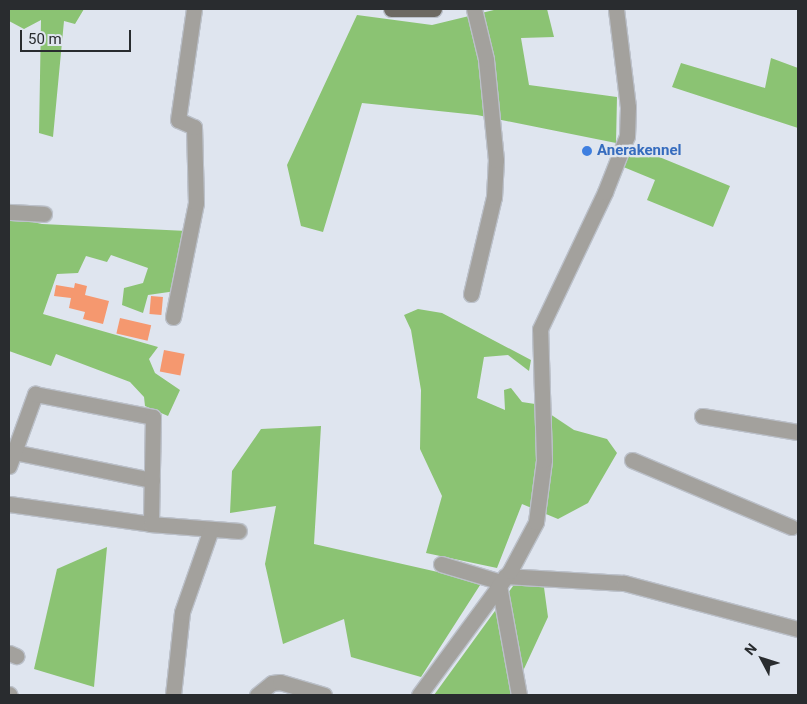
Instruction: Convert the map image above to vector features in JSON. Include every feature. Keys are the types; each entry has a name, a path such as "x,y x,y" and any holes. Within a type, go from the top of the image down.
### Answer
{"main road":[{"path":"392,9 434,9"}],"street":[{"path":"173,318 196,204 194,127 178,120 194,9"},
{"path":"471,294 494,197 496,160 486,60 474,9"},
{"path":"419,695 502,581 536,522 542,489 540,329 605,192 627,136 628,108 616,9"},
{"path":"9,212 44,214"},
{"path":"151,524 152,480 153,417 35,394 11,459 152,480"},
{"path":"702,416 798,432"},
{"path":"632,460 791,526"},
{"path":"9,504 151,524 239,532"},
{"path":"173,695 182,612 210,529"},
{"path":"441,564 502,581 624,583 798,629"},
{"path":"502,581 519,695"},
{"path":"257,695 272,683 280,682 324,695"}],"green space":[{"path":"9,9 84,9 75,24 64,21 53,137 39,133 41,20 24,29 9,21"},
{"path":"498,9 547,9 554,37 521,38 529,85 617,97 616,143 477,115 362,103 323,232 301,226 287,165 357,15 432,25"},
{"path":"771,58 798,68 798,128 672,87 681,63 765,88"},
{"path":"630,145 730,186 713,227 647,200 655,180 621,166"},
{"path":"9,217 42,224 187,231 176,291 148,295 143,313 122,305 124,288 143,283 148,268 111,255 107,262 86,256 78,273 57,274 43,314 158,347 149,359 155,373 180,390 168,416 145,406 144,397 130,382 56,354 51,366 9,351"},
{"path":"418,309 442,313 531,360 529,371 508,355 484,357 477,398 505,410 504,390 511,388 522,402 535,404 574,430 607,439 617,453 588,503 558,519 522,504 497,568 426,553 442,496 420,449 421,390 411,330 404,315"},
{"path":"321,426 314,544 482,582 421,677 351,657 344,619 283,644 265,564 276,506 230,513 232,471 261,429"},
{"path":"107,547 94,687 34,669 57,569"},
{"path":"521,575 543,580 548,617 517,684 518,695 434,695"}],"building":[{"path":"75,283 87,286 85,295 109,301 103,324 83,319 85,312 69,308 71,298 54,296 56,285 74,288"},
{"path":"151,296 163,297 161,315 149,314"},
{"path":"120,318 151,325 148,341 116,334"},
{"path":"164,350 185,354 180,376 160,372"}],"place":[{"name":"Anerakennel","path":"587,151"}]}
